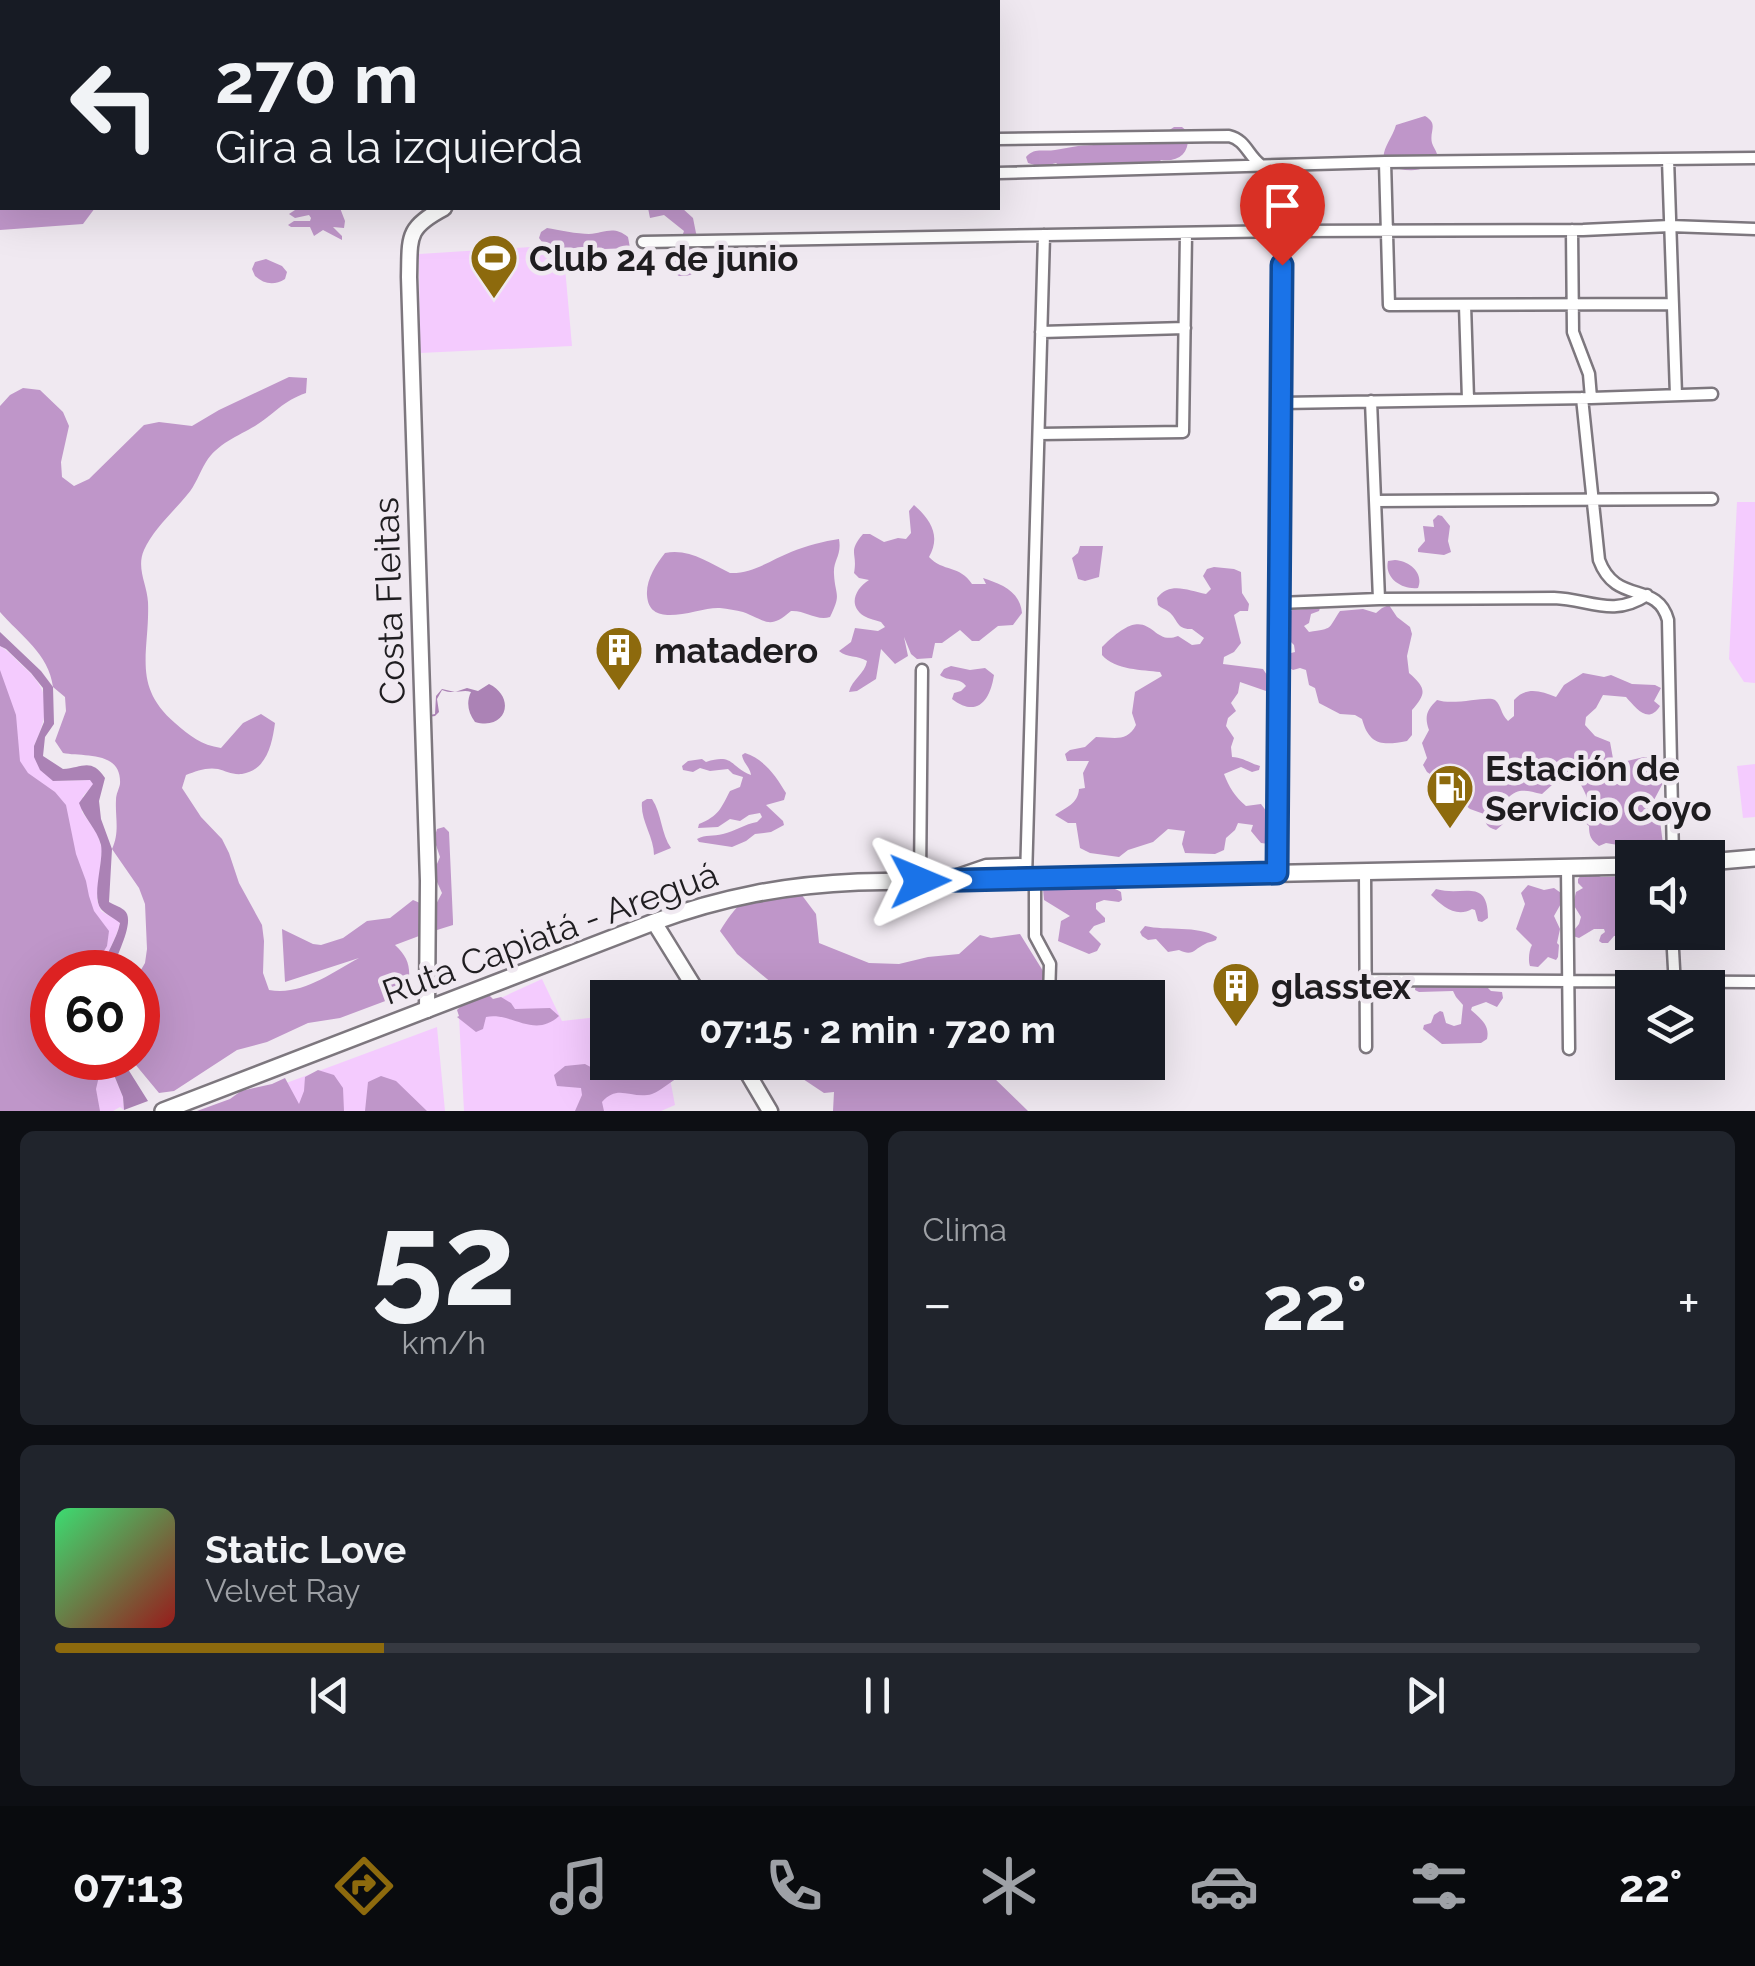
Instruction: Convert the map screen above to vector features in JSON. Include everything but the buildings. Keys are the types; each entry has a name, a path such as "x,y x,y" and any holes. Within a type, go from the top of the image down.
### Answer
{"main road":[{"name":"Costa Fleitas","path":"427,1010 428,881 409,263 416,227 440,210"},
{"path":"1725,861 1755,858"},
{"name":"Ruta Capiatá - Areguá","path":"163,1111 654,922 719,900 758,892 840,882 1027,874 1615,867"},
{"path":"654,922 690,980"},
{"path":"752,1080 770,1111"}],"street":[{"path":"1000,139 1229,136 1243,142 1262,166"},
{"path":"1000,174 1385,162 1755,158"},
{"path":"1668,159 1676,395"},
{"path":"1385,162 1389,305 1673,304"},
{"path":"1277,873 1283,165"},
{"path":"644,242 1670,226 1755,229"},
{"path":"1572,230 1573,332 1589,374 1586,398 1598,560 1604,574 1621,588 1661,603 1668,620 1673,840"},
{"path":"1038,434 1183,432 1186,233"},
{"path":"1044,235 1027,874 1035,936 1050,964 1050,980"},
{"path":"1465,305 1468,399"},
{"path":"1042,332 1184,328"},
{"path":"1281,402 1712,394"},
{"path":"1371,401 1379,599"},
{"path":"1375,501 1712,499"},
{"path":"1279,603 1568,598 1603,606 1635,603 1647,595"},
{"path":"920,881 922,670"},
{"path":"1568,868 1569,1050"},
{"path":"1365,872 1366,1048"},
{"path":"1365,980 1615,982"},
{"path":"1725,983 1755,982"}],"shaded area":[{"path":"1425,116 1433,125 1432,143 1437,154 1432,161 1415,170 1386,166 1385,151 1396,125"},
{"path":"1174,127 1188,132 1186,150 1174,159 1161,160 1145,173 1062,168 1056,163 1041,167 1028,163 1026,157 1036,151 1132,143"},
{"path":"0,210 94,210 83,224 0,230"},
{"path":"295,210 341,210 344,228 333,227 342,240 323,230 314,236 310,227 291,227 288,225 294,221 311,218 289,214"},
{"path":"648,210 684,210 693,218 705,255 699,268 679,276 664,266 665,257 678,248 684,231 664,215 650,218"},
{"path":"547,228 584,234 618,231 628,237 630,248 545,246 539,238"},
{"name":"Club 24 de junio","path":"563,245 572,346 420,353 419,254"},
{"path":"266,259 282,266 287,272 285,279 269,283 255,276 255,262"},
{"path":"289,377 307,378 306,393 216,450 144,550 141,570 148,602 146,667 152,695 161,709 196,739 221,748 243,723 261,714 275,723 263,762 250,772 198,771 186,775 182,788 222,839 239,883 262,925 263,973 269,990 305,986 359,958 285,982 282,929 321,945 343,938 367,921 390,918 413,900 420,903 427,933 395,945 406,959 409,974 408,986 396,997 340,1018 308,1023 267,1042 237,1050 174,1091 159,1093 148,1080 160,1080 160,950 147,950 145,904 139,888 112,849 117,831 119,773 108,760 63,753 55,741 66,711 65,697 53,687 40,655 0,612 0,406 23,388 40,390 63,412 69,426 61,462 62,477 74,486 89,479 144,425 159,422 192,426"},
{"path":"1737,502 1755,502 1755,683 1744,682 1729,659"},
{"path":"914,505 925,516 934,535 929,557 962,574 972,584 986,584 983,578 1003,586 1018,599 1022,613 1013,625 998,626 979,641 972,641 960,630 942,643 935,643 932,658 917,659 904,637 908,656 895,664 881,649 876,679 849,692 867,661 839,651 851,642 855,628 878,631 885,627 856,607 857,592 869,580 854,573 855,545 863,534 884,542 906,539 911,533 909,511"},
{"path":"1438,515 1450,526 1451,552 1418,552 1425,541 1423,526 1434,527 1433,520"},
{"path":"422,524 430,715 435,714 436,696 442,689 455,692 442,690 437,699 439,712 435,716 428,717"},
{"path":"839,539 834,569 837,599 830,617 791,611 768,622 726,609 666,615 650,606 648,584 665,553 691,554 738,573"},
{"path":"1080,546 1103,546 1099,577 1078,579 1072,558"},
{"path":"1395,560 1414,569 1419,577 1418,588 1400,585 1392,578 1388,561"},
{"path":"1214,567 1241,572 1242,593 1249,604 1248,611 1234,615 1241,643 1224,657 1223,664 1263,669 1273,684 1266,691 1240,682 1231,703 1236,711 1226,726 1234,738 1232,757 1260,766 1252,772 1241,767 1224,774 1246,806 1261,804 1270,816 1275,838 1269,844 1261,843 1251,831 1253,825 1238,823 1226,838 1224,850 1215,854 1185,853 1185,831 1168,829 1153,842 1119,857 1090,853 1080,848 1076,823 1055,815 1074,802 1079,789 1085,788 1083,773 1089,761 1067,761 1065,754 1085,747 1096,737 1119,738 1132,731 1136,725 1132,713 1135,692 1162,676 1160,672 1114,664 1102,655 1102,647 1118,632 1140,624 1161,636 1178,636 1192,645 1200,644 1204,638 1180,626 1158,605 1157,598 1174,588 1206,594 1211,589 1203,576"},
{"path":"1389,605 1410,627 1409,673 1422,691 1412,710 1412,735 1407,741 1390,743 1373,739 1362,719 1355,715 1340,714 1319,703 1306,670 1293,670 1282,659 1295,652 1284,635 1285,620 1292,610 1320,608 1304,626 1309,632 1329,627 1340,611 1363,609 1376,613"},
{"path":"0,632 53,687 54,724 45,737 43,756 63,769 91,766 105,778 99,801 112,849 109,902 124,910 128,922 120,950 110,950 120,923 98,903 101,845 79,803 93,784 90,780 53,781 40,770 34,746 44,722 43,688 0,646"},
{"path":"0,646 33,676 44,695 45,714 34,746 53,781 91,780 94,784 83,796 82,812 97,833 102,849 97,900 101,911 120,922 110,950 58,950 0,725"},
{"path":"951,666 985,668 994,675 981,704 969,707 952,699 954,693 966,686 940,675"},
{"path":"0,670 16,715 20,761 28,773 66,805 94,911 109,931 105,950 30,950 30,1080 98,1080 100,1111 0,1111"},
{"path":"1583,673 1611,675 1632,684 1661,688 1654,701 1660,706 1656,712 1642,713 1626,697 1603,695 1586,717 1585,725 1595,736 1610,742 1614,764 1644,757 1659,759 1664,781 1654,800 1662,840 1596,844 1589,826 1577,818 1576,810 1588,801 1568,771 1560,783 1542,794 1524,791 1508,798 1506,820 1496,830 1487,824 1484,814 1438,794 1435,787 1439,780 1423,765 1427,758 1422,743 1429,730 1427,714 1437,700 1495,700 1508,721 1514,716 1514,700 1519,696 1534,691 1556,697 1564,685"},
{"path":"489,684 503,697 504,711 494,722 475,722 468,707 471,692 455,692 467,688 478,691"},
{"path":"742,755 764,764 786,793 784,800 766,805 784,825 755,834 732,847 699,842 700,837 727,833 762,817 760,813 740,821 730,819 718,827 698,828 719,811 730,791 740,787 743,777 728,769 700,768 693,772 683,770 682,766 688,761 722,759 751,775"},
{"path":"1755,764 1755,817 1743,818 1737,766"},
{"path":"652,799 671,848 654,855 642,809 642,802"},
{"path":"444,827 449,832 453,925 437,930 434,908 442,893 433,873 440,857 434,839 437,829"},
{"path":"1269,863 1269,867 1034,872 1033,869"},
{"path":"1583,873 1615,877 1615,936 1608,943 1599,941 1604,929 1594,929 1579,938 1570,935 1581,917 1573,904 1576,892 1583,888 1578,879"},
{"path":"1049,885 1121,892 1119,902 1096,903 1096,909 1105,918 1105,922 1089,932 1101,944 1097,951 1089,954 1058,941 1061,921 1070,916 1044,900 1043,889"},
{"path":"1528,885 1544,890 1554,888 1563,900 1554,916 1560,929 1558,957 1548,957 1538,967 1530,966 1532,945 1516,929 1525,904 1521,893"},
{"path":"1436,889 1479,893 1487,905 1488,918 1482,922 1475,910 1450,909 1431,895"},
{"path":"798,890 816,914 819,943 869,963 899,964 959,954 980,935 991,938 1020,934 1045,980 768,980 737,954 720,931 744,901 771,892"},
{"path":"1145,926 1201,931 1217,937 1190,952 1168,952 1156,939 1142,936 1140,932"},
{"path":"542,979 562,1021 590,1018 590,1080 670,1080 675,1105 661,1111 464,1111 459,1017"},
{"path":"1416,983 1486,986 1502,992 1497,1007 1486,1002 1471,1010 1486,1026 1487,1039 1481,1043 1442,1044 1423,1029 1424,1025 1431,1023 1440,1011 1446,1023 1461,1024 1463,1005 1453,991 1419,992 1415,990"},
{"path":"488,994 493,999 501,997 515,1009 550,1008 559,1016 541,1025 486,1017 483,1029 476,1032 457,1017 457,1010 465,1002"},
{"path":"437,1027 445,1111 211,1111"},
{"path":"565,1066 590,1066 590,1080 675,1080 652,1094 608,1096 602,1102 604,1111 575,1111 581,1088 557,1086 554,1075"},
{"path":"318,1070 334,1075 343,1088 344,1111 197,1111 241,1091 285,1078 299,1104 305,1077"},
{"path":"381,1076 396,1081 427,1111 365,1111 368,1082"},
{"path":"86,1080 116,1080 124,1110 120,1107 99,1111"},
{"path":"116,1080 135,1080 148,1101 124,1110"},
{"path":"804,1080 996,1080 1028,1111 833,1111 834,1092 824,1093"}],"place":[{"name":"Club 24 de junio","path":"494,300"},
{"name":"matadero","path":"619,692"},
{"name":"Estación de Servicio Coyo","path":"1450,830"},
{"name":"glasstex","path":"1236,1028"}],"route":[{"path":"920,881 1277,873 1282,265"}]}
